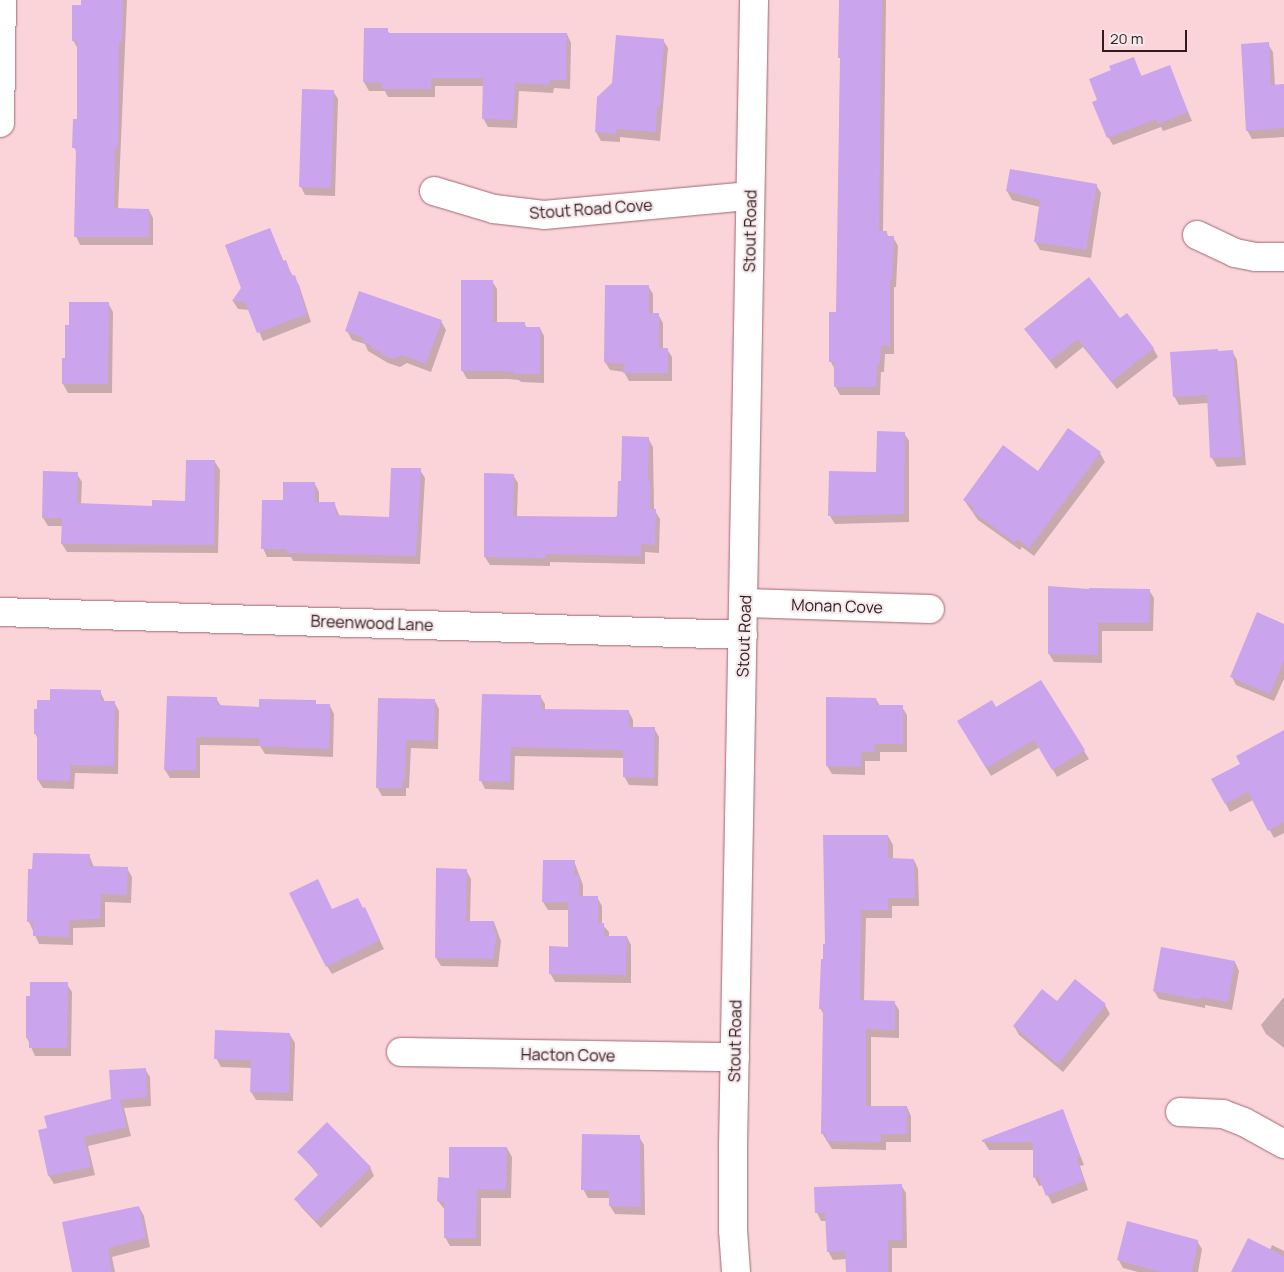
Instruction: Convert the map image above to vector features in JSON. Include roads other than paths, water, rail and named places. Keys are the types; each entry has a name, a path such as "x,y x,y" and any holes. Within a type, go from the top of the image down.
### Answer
{"street":[{"path":"0,123 2,0"},
{"name":"Stout Road","path":"736,1272 733,1230 735,1057 745,603 754,0"},
{"name":"Stout Road Cove","path":"434,191 494,209 544,214 750,196"},
{"path":"1197,235 1235,253 1256,257 1284,257"},
{"name":"Monan Cove","path":"745,603 930,609"},
{"name":"Breenwood Lane","path":"0,612 743,634"},
{"name":"Hacton Cove","path":"402,1052 735,1057"},
{"path":"1180,1112 1223,1114 1244,1122 1284,1144"}]}
